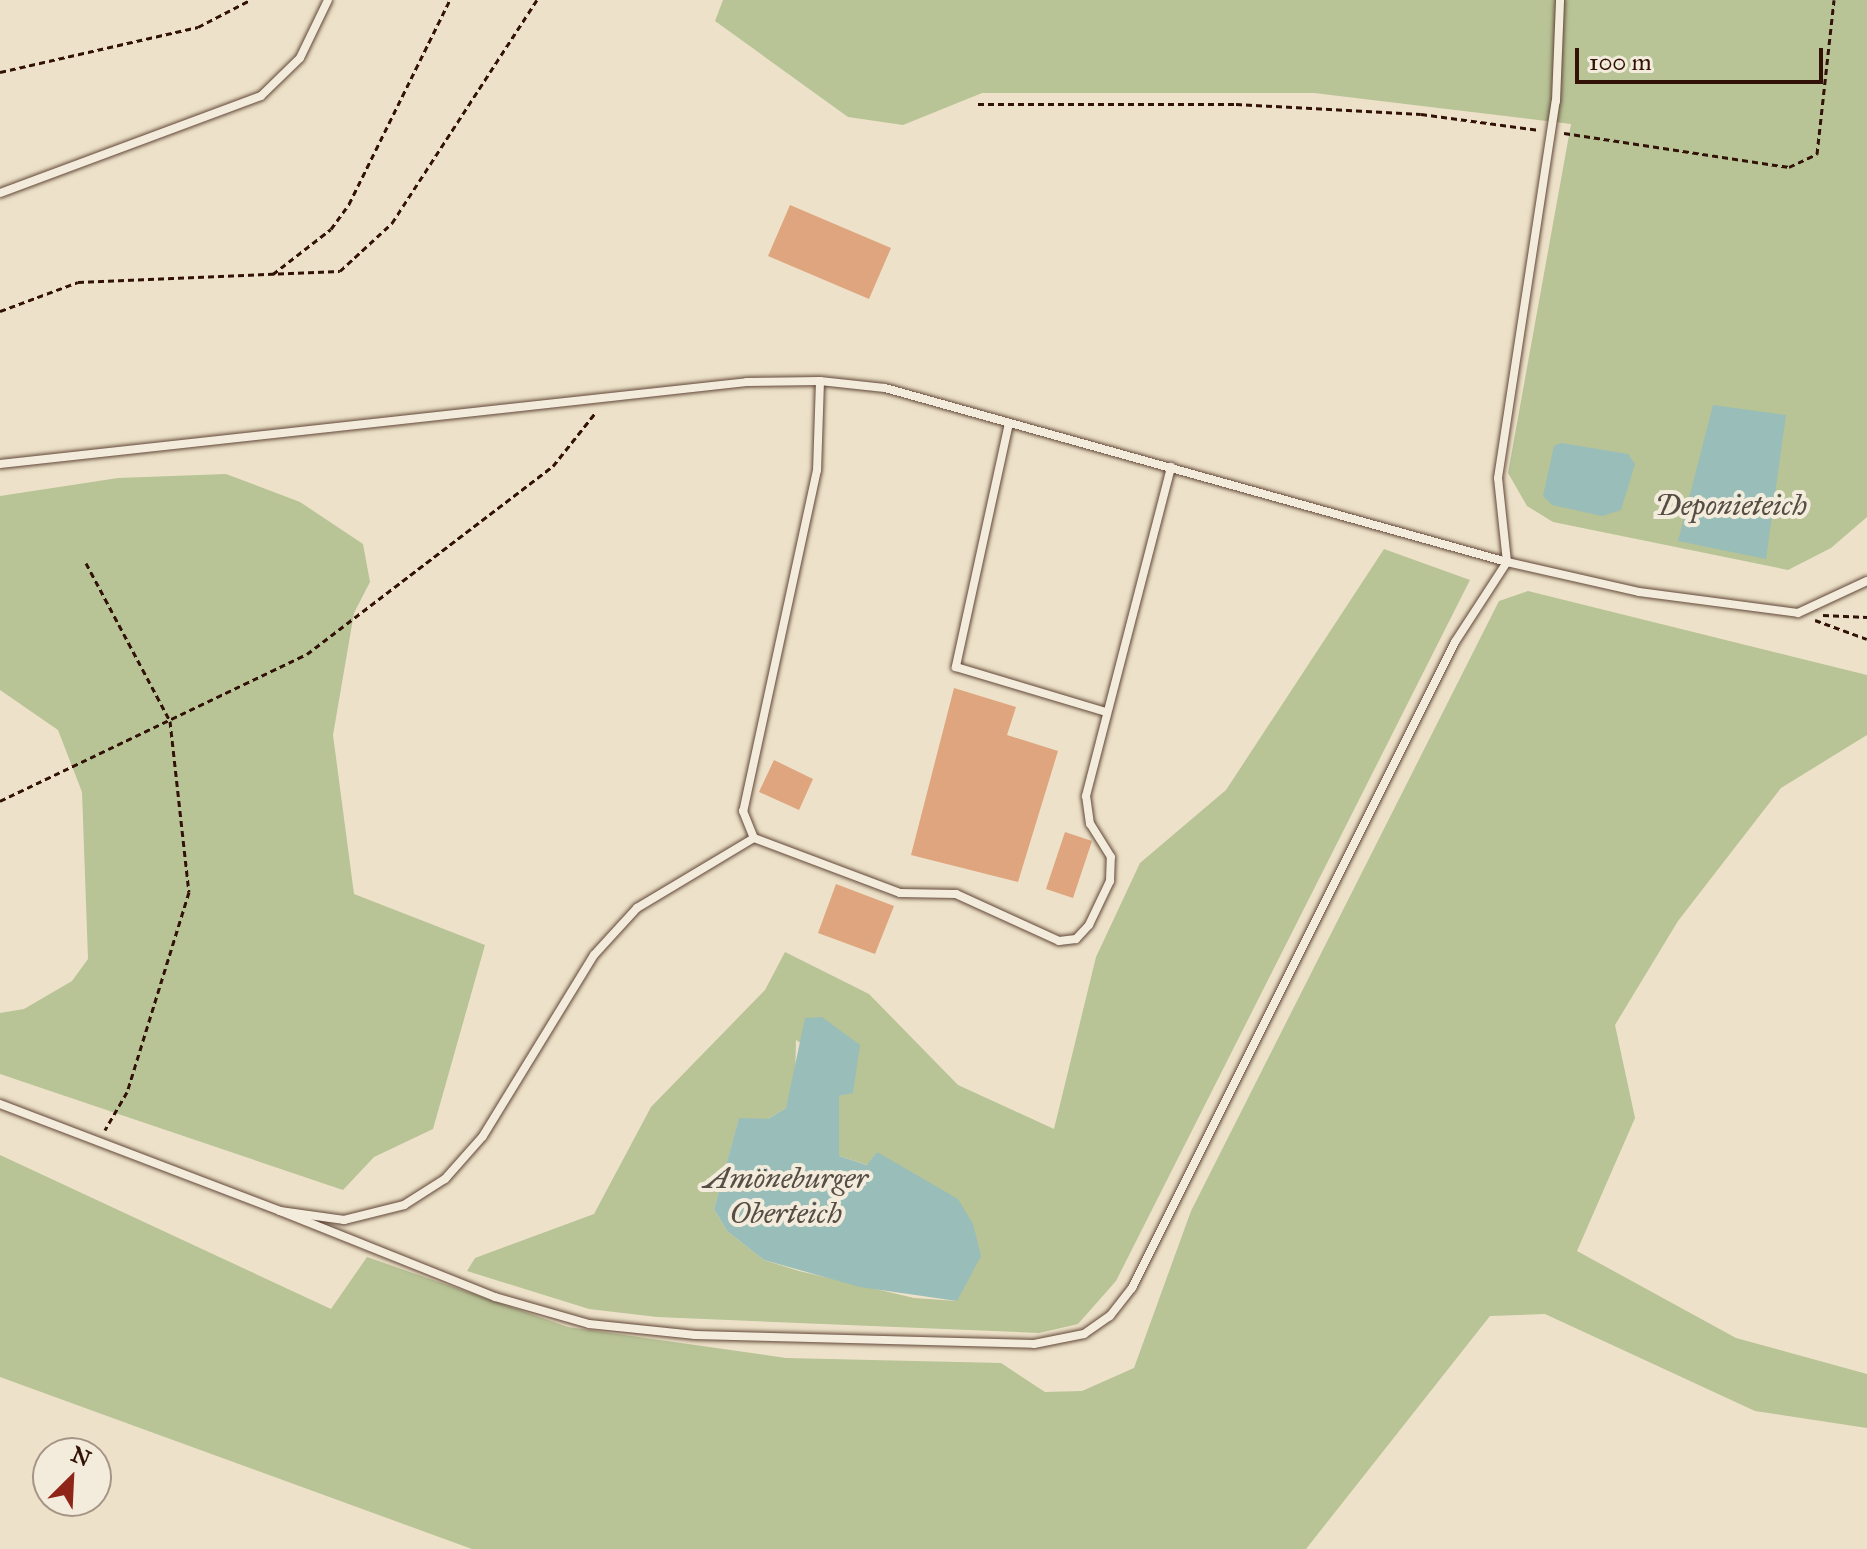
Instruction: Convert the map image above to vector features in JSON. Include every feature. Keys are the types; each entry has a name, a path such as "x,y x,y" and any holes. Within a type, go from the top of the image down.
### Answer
{"lane":[{"path":"0,193 261,96 300,58 328,0"},
{"path":"0,1104 495,1297 589,1324 695,1335 1034,1344 1084,1334 1110,1316 1132,1288 1455,642 1507,562 1498,478 1552,131 1560,0"},
{"path":"820,381 817,470 743,811 754,838 900,893 956,894 1035,935 1076,939 1099,910 1110,881 1111,857 1090,824 1086,796 1171,467"},
{"path":"0,464 608,397 820,381 885,388 1507,562 1718,607 1798,613 1867,581"},
{"path":"1009,423 956,667 1106,712"},
{"path":"280,1211 344,1220 404,1205 445,1179 519,1085 594,955 637,908 754,838"}],"path":[{"path":"0,72 198,27 250,0"},
{"path":"273,274 331,229 349,204 450,0"},
{"path":"0,311 78,282 273,274 317,277 340,271 362,254 392,223 537,0"},
{"path":"978,104 1236,104 1421,114 1789,167 1817,154 1834,0"},
{"path":"0,801 307,654 459,542 553,466 608,397"},
{"path":"86,563 170,721 189,892 127,1092 96,1144"},
{"path":"1798,613 1867,617"},
{"path":"1798,613 1867,639"}],"green space":[{"path":"723,0 1867,0 1867,517 1831,548 1788,570 1553,522 1527,506 1508,473 1571,124 1314,93 982,93 903,125 848,117 715,21"},
{"path":"226,474 300,502 363,544 370,582 354,613 333,735 354,894 485,945 433,1129 374,1157 343,1190 0,1074 0,1013 24,1009 72,981 88,959 82,792 58,730 0,690 0,496 118,478"},
{"path":"1384,549 1470,580 1116,1281 1078,1324 1039,1333 657,1317 589,1309 467,1271 475,1258 594,1214 651,1107 765,990 785,952 869,994 958,1085 1054,1129 1096,957 1140,863 1226,790","holes":["796,1040 854,1076 853,1092 839,1096 839,1156 868,1165 877,1152 957,1301 914,1298 764,1260 727,1231 714,1209 739,1119 768,1119 786,1108 795,1081"]},
{"path":"1528,591 1867,675 1867,735 1781,788 1678,921 1615,1025 1635,1118 1577,1251 1736,1338 1867,1374 1867,1428 1755,1411 1545,1314 1490,1316 1306,1549 472,1549 0,1377 0,1155 331,1309 367,1257 568,1327 786,1358 1001,1363 1045,1392 1082,1391 1134,1368 1191,1211 1499,601"}],"water":[{"name":"Deponieteich","path":"1713,405 1786,415 1766,559 1678,541"},
{"name":"Deponieteich","path":"1561,443 1628,454 1635,464 1621,510 1602,516 1552,505 1543,496 1554,446"},
{"name":"Amöneburger Oberteich","path":"822,1017 860,1045 853,1093 839,1096 839,1156 867,1165 877,1152 958,1199 973,1224 981,1256 957,1301 860,1287 764,1260 727,1231 714,1209 739,1118 768,1119 786,1108 805,1018"}],"building":[{"path":"790,205 891,248 869,299 768,256"},
{"path":"954,688 1016,707 1007,735 1058,751 1018,882 911,855"},
{"path":"774,760 813,779 799,810 759,792"},
{"path":"1065,832 1092,841 1073,898 1046,889"},
{"path":"836,884 894,906 875,954 818,933"}]}
